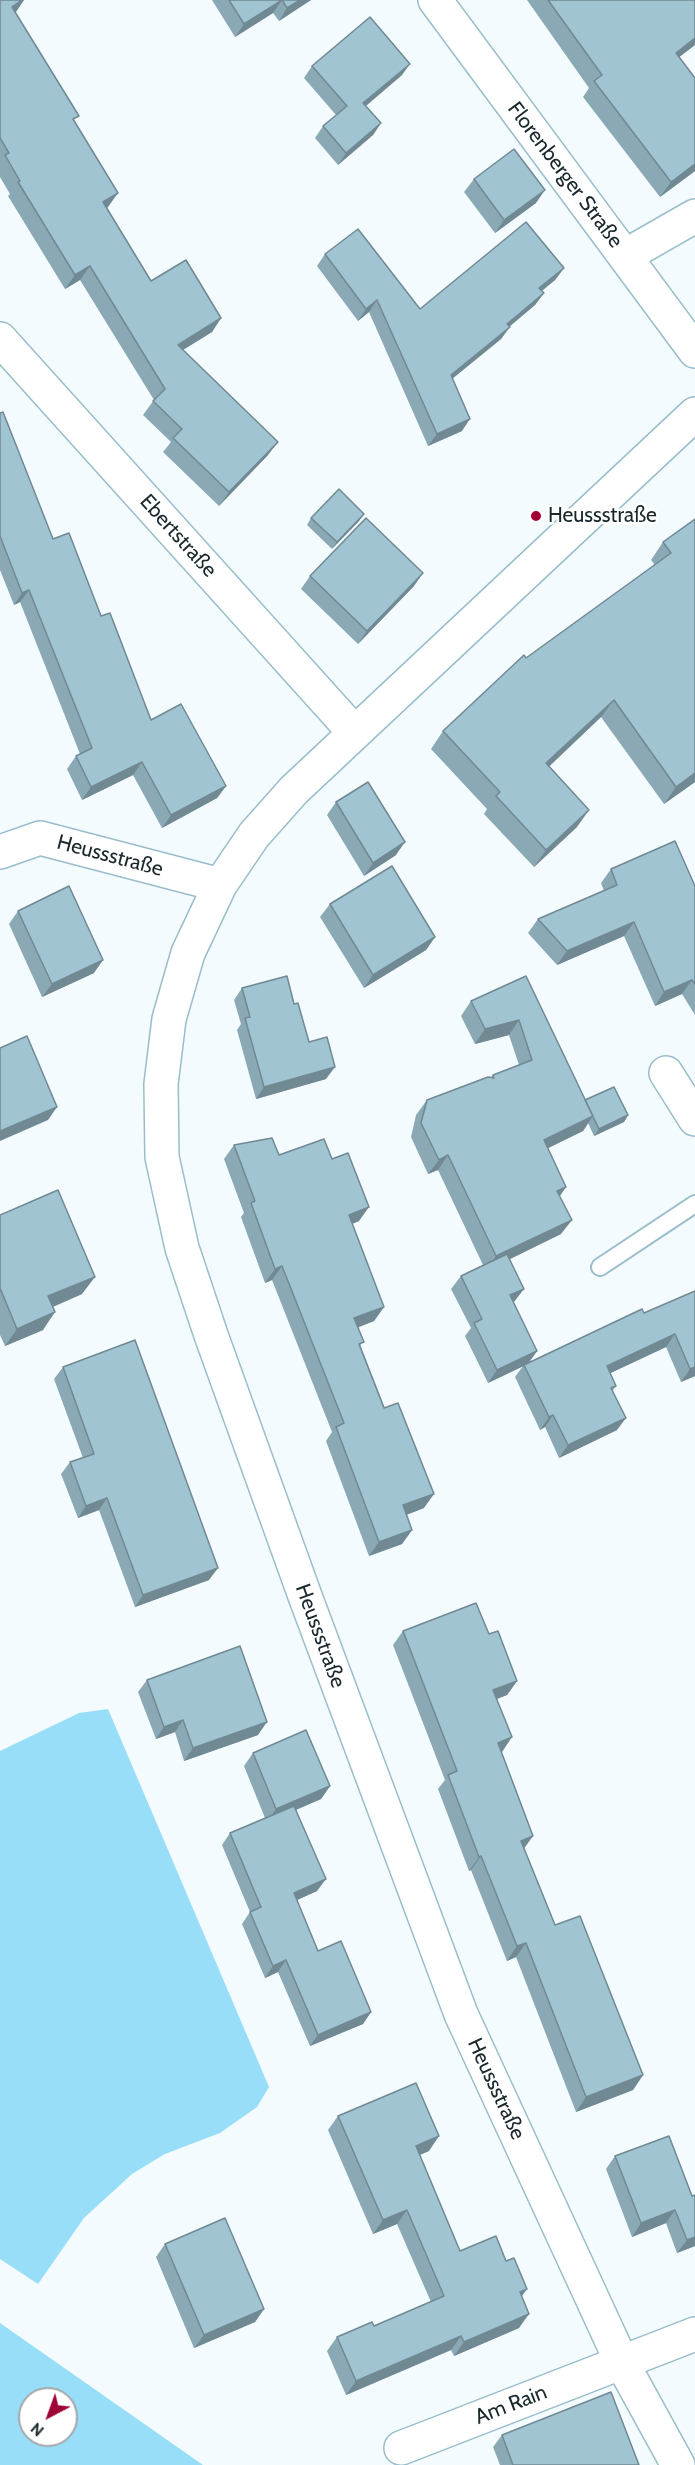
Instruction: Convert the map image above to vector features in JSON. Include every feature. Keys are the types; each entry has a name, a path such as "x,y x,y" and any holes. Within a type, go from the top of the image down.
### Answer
{"street":[{"name":"Florenberger Straße","path":"435,0 695,351"},
{"path":"625,256 695,216"},
{"name":"Ebertstraße","path":"0,339 355,732"},
{"name":"Heussstraße","path":"622,2362 461,2014 211,1335 182,1248 162,1157 161,1084 169,1019 188,953 220,885 254,835 294,790 695,414"},
{"name":"Heussstraße","path":"0,852 40,838 220,885"},
{"path":"666,1073 695,1119"},
{"name":"Am Rain","path":"401,2448 695,2334"},
{"path":"622,2362 678,2465"}],"lane":[{"path":"600,1268 695,1204"}],"shaded area":[{"path":"108,1709 269,2087 257,2107 220,2133 165,2154 132,2174 84,2218 38,2284 0,2259 0,1751 79,1713"},
{"path":"0,2323 203,2465 0,2465"}],"building":[{"path":"0,0 22,0 12,7 79,116 73,119 118,193 103,202 151,281 186,260 221,318 178,345 278,442 229,492 173,438 182,429 153,401 165,389 90,266 75,275 18,182 20,181 5,155 9,153 0,138"},
{"path":"229,0 282,0 244,24"},
{"path":"282,0 300,0 287,8"},
{"path":"548,0 695,0 695,38 676,53 695,78 695,164 671,182 594,81 602,75"},
{"path":"370,17 410,64 363,103 381,123 346,153 323,126 347,106 312,66"},
{"path":"514,149 545,190 504,220 474,179"},
{"path":"526,222 564,268 539,288 544,293 507,324 510,327 451,375 470,419 437,434 377,300 366,309 325,254 358,229 420,309"},
{"path":"3,412 53,539 69,533 101,616 110,613 151,720 181,704 226,786 171,815 142,762 91,787 76,756 92,748 29,590 22,593 0,536 0,413"},
{"path":"339,489 364,514 337,542 311,518"},
{"path":"366,518 423,573 367,631 310,576"},
{"path":"695,519 695,773 676,787 614,700 546,763 589,810 546,850 496,796 500,792 443,731 524,655 526,658 671,553 663,542"},
{"path":"368,782 405,842 373,863 336,802"},
{"path":"675,841 695,886 695,984 692,980 664,992 634,922 567,951 538,919 617,885 611,869"},
{"path":"392,866 435,937 373,975 330,904"},
{"path":"69,886 103,960 52,984 18,911"},
{"path":"287,976 294,1004 298,1003 309,1042 327,1037 335,1067 264,1087 245,1018 250,1017 242,988"},
{"path":"526,976 593,1116 544,1140 566,1187 557,1191 572,1220 496,1256 448,1155 439,1160 421,1123 427,1100 488,1077 494,1078 493,1075 532,1060 519,1020 485,1029 471,1001"},
{"path":"27,1036 57,1107 0,1131 0,1048"},
{"path":"614,1087 628,1115 599,1129 585,1100"},
{"path":"272,1138 279,1155 324,1139 332,1159 348,1153 369,1207 349,1215 384,1307 354,1318 364,1342 359,1344 384,1408 398,1403 434,1494 403,1505 412,1530 379,1542 336,1427 344,1423 282,1266 275,1269 251,1203 255,1201 234,1145"},
{"path":"58,1190 95,1277 48,1296 55,1312 17,1329 0,1288 0,1215"},
{"path":"507,1254 524,1289 510,1295 537,1351 497,1370 474,1323 482,1319 461,1276"},
{"path":"695,1291 695,1367 690,1369 675,1334 607,1366 616,1386 611,1388 626,1418 568,1445 553,1415 549,1417 524,1365 642,1309 644,1313"},
{"path":"135,1340 218,1568 143,1595 107,1498 86,1506 70,1462 94,1454 63,1367"},
{"path":"476,1603 489,1634 498,1631 517,1681 493,1690 512,1737 498,1743 533,1836 521,1841 555,1925 580,1916 643,2075 586,2097 526,1943 517,1946 481,1856 479,1857 448,1775 457,1771 403,1631"},
{"path":"240,1646 267,1722 193,1748 183,1720 164,1727 147,1680"},
{"path":"306,1730 330,1786 276,1809 253,1753"},
{"path":"294,1806 326,1879 294,1893 318,1951 341,1941 371,2012 318,2035 286,1960 273,1966 250,1912 261,1907 230,1833"},
{"path":"416,2083 439,2136 416,2146 460,2251 496,2236 506,2261 514,2258 527,2289 520,2292 529,2314 464,2342 461,2336 356,2381 337,2337 372,2322 374,2326 444,2296 407,2210 383,2220 338,2116"},
{"path":"669,2136 692,2196 695,2195 695,2237 687,2240 675,2210 641,2223 615,2156"},
{"path":"225,2218 264,2309 204,2335 165,2244"},
{"path":"611,2392 639,2465 513,2465 502,2435"}],"place":[{"name":"Heussstraße","path":"536,516"}]}
